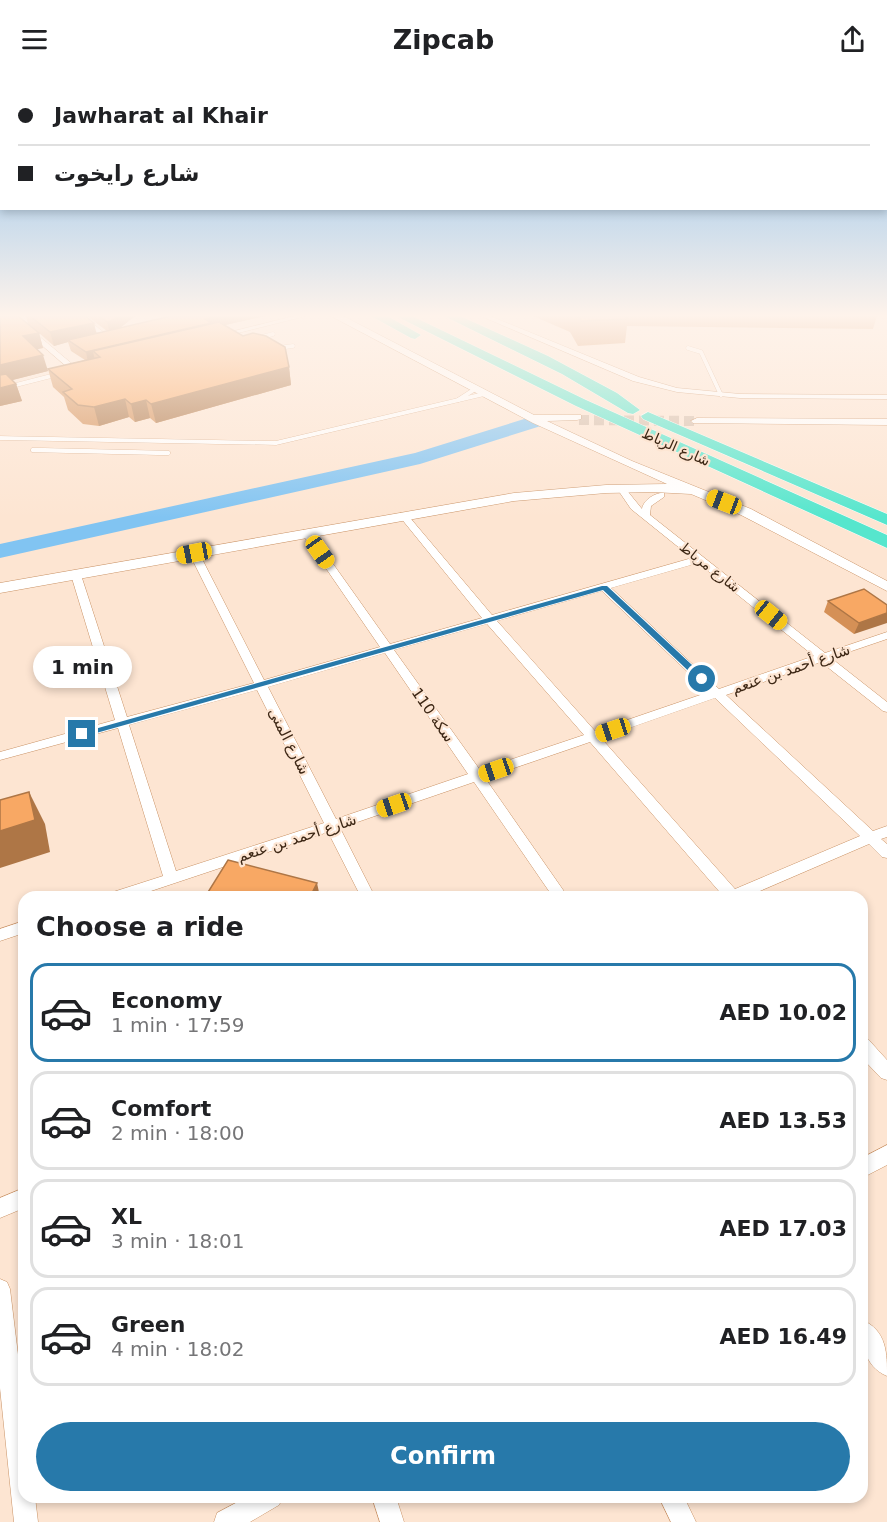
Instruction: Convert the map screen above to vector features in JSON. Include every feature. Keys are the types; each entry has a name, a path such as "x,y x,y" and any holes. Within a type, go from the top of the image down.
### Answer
{"highway":[{"path":"513,383 578,415"},
{"name":"شارع الرباط","path":"522,383 578,415 887,542"},
{"name":"شارع الرباط","path":"572,383 887,520"},
{"path":"589,383 612,395 633,410"}],"street":[{"path":"464,383 534,420 769,529 887,592"},
{"path":"652,383 677,390 721,395 887,397"},
{"path":"534,420 578,415"},
{"path":"567,435 567,427 578,415"},
{"path":"534,420 547,430 609,462 697,491 770,524 887,587"},
{"path":"695,420 887,422"},
{"path":"609,462 626,475 628,481 623,492"},
{"path":"623,492 674,485"},
{"path":"646,514 647,505 674,485"},
{"path":"0,588 514,497 581,492 623,492 661,495 719,506"},
{"name":"شارع مرباط","path":"623,492 634,507 646,514 887,708"},
{"path":"403,515 489,619 727,891"},
{"name":"سكة 110","path":"306,532 557,891"},
{"name":"شارع المنى","path":"194,553 365,891"},
{"path":"0,756 260,685 701,559"},
{"path":"76,575 171,879"},
{"path":"604,587 887,853"},
{"name":"شارع أحمد بن عنعم","path":"134,891 477,777 887,636"},
{"path":"746,891 887,831"},
{"path":"0,935 18,929"},
{"path":"868,1051 887,1072"},
{"path":"868,1165 887,1154"},
{"path":"0,1208 18,1200"},
{"path":"0,1289 18,1450"},
{"path":"868,1338 887,1365"},
{"path":"24,1503 26,1522"},
{"path":"226,1522 260,1503"},
{"path":"386,1503 392,1522"},
{"path":"674,1503 684,1522"}],"lane":[{"path":"0,389 22,383"},
{"path":"716,383 721,395"},
{"path":"458,400 479,391"},
{"path":"0,438 276,443 458,400 479,391"},
{"path":"42,438 33,450 168,453"}],"building":[{"path":"0,383 16,384 0,388"},
{"path":"65,383 228,383 151,404 146,400 131,404 125,399 94,407 78,405 63,392 72,389"},
{"path":"864,589 887,605 887,613 859,623 828,601"},
{"path":"29,792 35,820 0,831 0,800"},
{"path":"228,860 317,883 313,891 209,891"}],"waterway":[{"path":"0,551 420,458 537,421"}],"tunnel":[{"path":"579,420 697,421"}],"route":[{"path":"82,734 604,587 702,679"}]}
